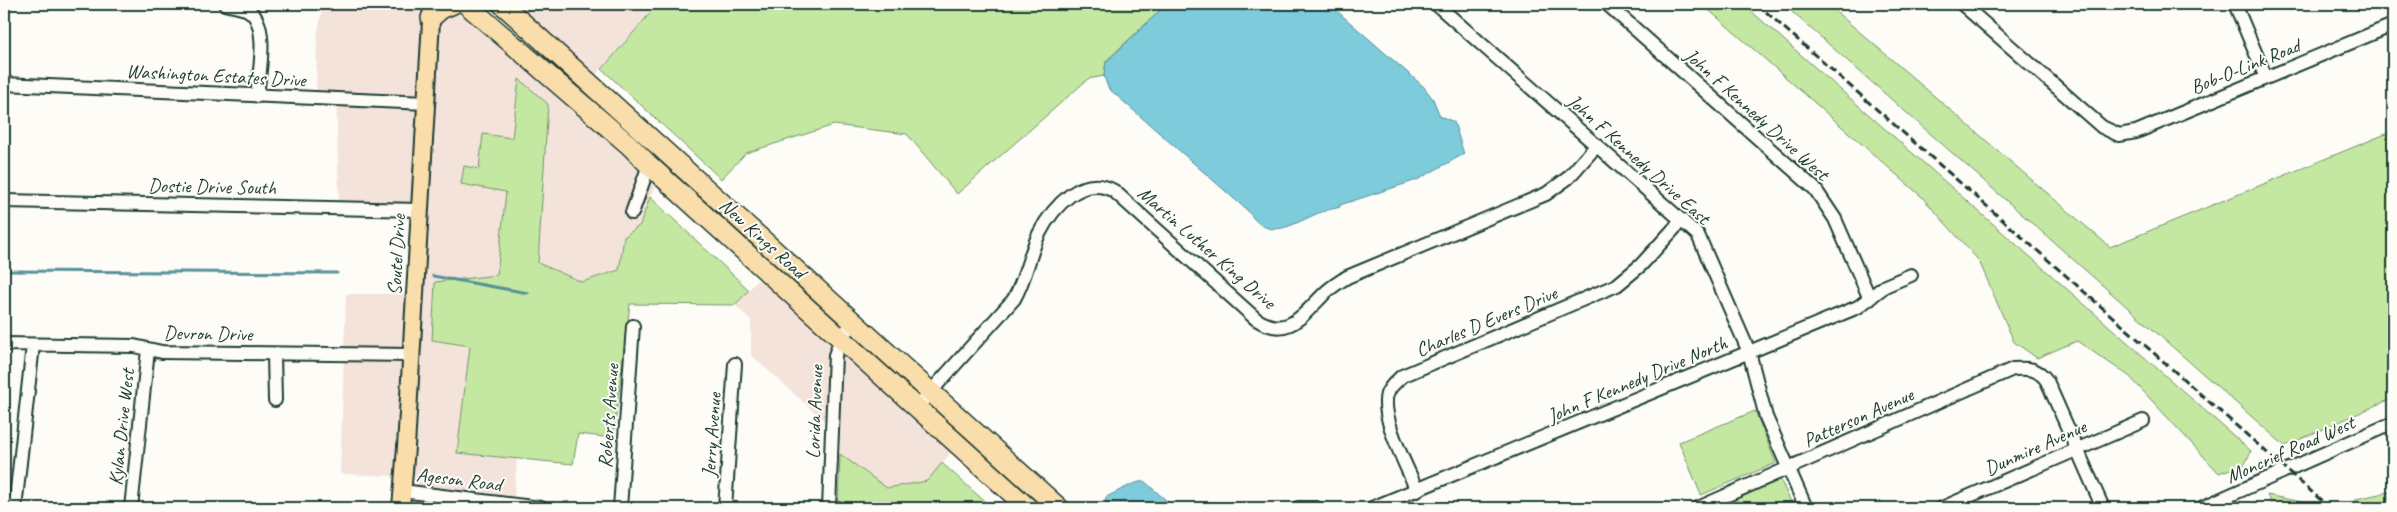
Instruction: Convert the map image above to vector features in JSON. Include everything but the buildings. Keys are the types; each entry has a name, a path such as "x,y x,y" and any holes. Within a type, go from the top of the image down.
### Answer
{"highway":[{"name":"New Kings Road","path":"462,4 629,145 648,166 1028,508"},
{"path":"431,11 462,4"},
{"name":"New Kings Road","path":"502,4 1059,508"}],"main road":[{"name":"Soutel Drive","path":"401,508 412,355 431,11"}],"street":[{"path":"225,4 247,10 255,17 260,28 257,96"},
{"name":"John F Kennedy Drive East","path":"1436,4 1682,220 1702,241 1749,352 1766,417 1806,508"},
{"name":"John F Kennedy Drive West","path":"1607,4 1815,189 1835,219 1870,298"},
{"name":"Bob-O-Link Road","path":"1962,4 2110,132 2119,135 2136,132 2393,25"},
{"path":"2236,4 2266,78"},
{"name":"Washington Estates Drive","path":"4,84 426,103"},
{"path":"629,145 646,134"},
{"name":"Martin Luther King Drive","path":"917,408 1014,299 1021,287 1034,247 1046,222 1072,192 1081,187 1100,185 1114,191 1256,319 1265,325 1284,326 1302,317 1323,294 1347,277 1546,194 1568,178 1597,145"},
{"path":"632,213 648,166"},
{"name":"Dostie Drive South","path":"4,201 420,210"},
{"name":"Charles D Evers Drive","path":"1417,491 1387,416 1387,392 1394,383 1402,376 1617,284 1641,265 1682,220"},
{"name":"John F Kennedy Drive North","path":"1372,508 1858,307 1885,286 1910,275"},
{"name":"Lorida Avenue","path":"828,508 835,355 841,339 853,322"},
{"name":"Roberts Avenue","path":"620,508 633,326"},
{"name":"Devron Drive","path":"4,344 134,346 162,352 412,355"},
{"path":"15,508 33,345"},
{"name":"Kylan Drive West","path":"131,508 148,350"},
{"path":"274,354 275,400"},
{"name":"Jerry Avenue","path":"725,508 735,364"},
{"name":"Patterson Avenue","path":"1698,508 2013,369 2034,369 2048,380 2078,449"},
{"name":"Dunmire Avenue","path":"1942,508 2143,420"},
{"name":"Moncrief Road West","path":"2201,508 2393,423"},
{"path":"2078,449 2103,508"},
{"name":"Ageson Road","path":"402,491 508,506 541,508"},
{"path":"1298,508 1316,508"}],"shaded area":[{"path":"323,4 423,4 412,205 339,203 336,94 316,92 317,38"},
{"path":"513,4 658,4 594,77"},
{"path":"456,6 658,182 650,197 640,225 624,237 619,270 582,282 538,263 548,104 518,80 512,138 479,169 464,166 462,184 506,192 497,275 435,282 432,340 470,346 457,453 517,459 513,508 410,508 439,29 442,17"},
{"path":"763,274 955,448 927,481 887,488 840,454 840,435 751,355 751,320 735,305"},
{"path":"346,294 407,294 395,476 340,474"}],"green space":[{"path":"658,4 1167,4 1106,61 1104,76 1088,79 957,194 907,134 834,125 746,153 721,179 602,69"},
{"path":"1702,4 1743,4 2251,451 2245,464 2219,473 2129,376 2077,341 2037,358 2014,342 1979,261 1922,197"},
{"path":"1783,4 1827,4 2110,247 2393,131 2393,398 2285,446"},
{"path":"519,79 548,104 538,263 582,282 619,270 624,237 640,225 650,197 749,290 735,305 630,304 613,438 578,434 573,464 457,453 470,346 432,340 435,282 497,275 506,192 461,184 464,166 479,169 483,134 512,138"},
{"path":"1755,411 1776,463 1701,495 1679,442"},
{"path":"840,454 887,488 927,481 942,463 992,508 838,508"},
{"path":"1780,479 1794,508 1712,508"},
{"path":"2393,491 2393,508 2354,508 2356,499"},
{"path":"2267,495 2306,503 2312,508 2273,508"}],"water":[{"path":"1167,4 1329,4 1424,87 1433,99 1440,116 1454,122 1464,154 1417,180 1340,205 1340,207 1327,210 1285,227 1275,229 1266,227 1257,222 1248,211 1108,88 1104,76 1106,62"},
{"path":"1144,481 1175,508 1109,508 1105,505 1106,497 1130,485"}],"waterway":[{"path":"4,271 337,273"},
{"path":"433,276 528,293"}],"railway":[{"path":"1757,4 2330,508"}]}
